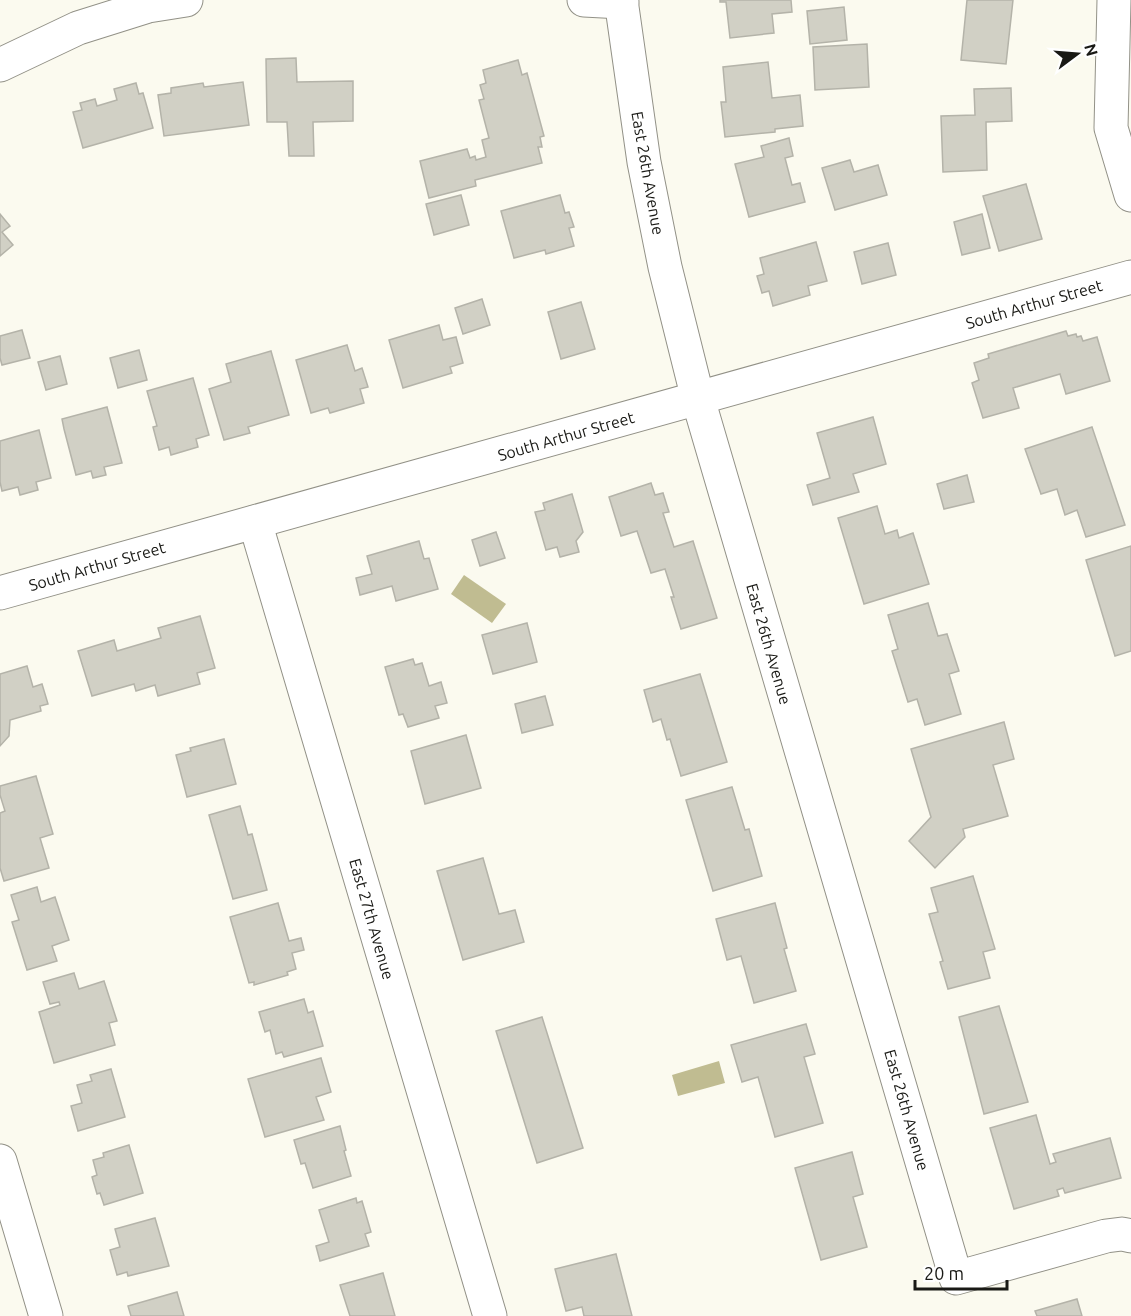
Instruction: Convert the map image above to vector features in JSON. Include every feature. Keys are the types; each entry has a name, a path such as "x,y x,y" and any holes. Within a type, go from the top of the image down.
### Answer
{"street":[{"path":"0,64 78,28 148,6 186,0"},
{"path":"584,0 622,1"},
{"path":"1114,0 1111,129 1131,195"},
{"name":"East 26th Avenue","path":"622,1 644,162 665,267 698,399 956,1278 1106,1236 1122,1234 1131,1236"},
{"name":"South Arthur Street","path":"0,593 1131,277"},
{"name":"East 27th Avenue","path":"255,522 490,1316"},
{"path":"0,1161 46,1316"}],"shaded area":[{"path":"464,575 506,604 492,623 451,594"},
{"path":"719,1061 725,1083 678,1096 672,1075"}],"building":[{"path":"720,0 791,0 792,12 772,14 774,33 730,38 726,2 720,2"},
{"path":"967,0 1013,0 1006,64 961,60"},
{"path":"844,7 847,40 810,44 807,11"},
{"path":"867,44 869,87 815,90 813,47"},
{"path":"296,58 297,82 353,81 353,121 313,122 314,156 289,156 287,122 267,122 266,59"},
{"path":"518,60 522,75 527,73 544,136 540,137 542,147 538,147 542,163 475,180 476,186 429,198 420,161 467,149 470,158 475,156 476,160 486,157 482,140 489,138 479,100 484,99 480,85 486,83 483,70"},
{"path":"768,62 772,98 800,95 803,126 775,129 775,132 725,137 721,102 726,102 723,67"},
{"path":"243,82 249,125 164,136 158,95 171,93 171,88 203,83 204,87"},
{"path":"136,83 139,94 143,93 153,128 83,148 73,112 82,110 80,103 95,99 97,106 117,100 114,89"},
{"path":"1011,88 1012,121 986,122 987,170 943,172 941,116 975,115 974,89"},
{"path":"789,138 793,156 785,158 792,185 800,183 805,202 749,217 735,164 764,157 761,146"},
{"path":"850,160 854,172 878,165 887,195 835,210 822,168"},
{"path":"1026,184 1042,239 999,251 983,196"},
{"path":"461,195 469,225 434,235 426,204"},
{"path":"560,195 565,213 569,212 574,227 569,228 574,246 546,254 545,250 514,258 501,211"},
{"path":"0,214 10,226 2,232 13,245 0,256"},
{"path":"982,214 990,248 962,255 954,222"},
{"path":"816,242 827,281 808,286 810,295 773,306 769,291 762,293 757,276 764,274 760,258"},
{"path":"888,243 896,275 862,284 854,252"},
{"path":"482,299 490,325 463,334 455,308"},
{"path":"581,302 595,349 561,359 548,312"},
{"path":"439,325 443,340 456,337 463,363 450,367 452,373 403,388 389,340"},
{"path":"22,330 30,358 2,365 0,336"},
{"path":"1066,331 1068,336 1076,334 1077,337 1081,336 1083,341 1097,337 1110,381 1066,394 1060,374 1013,388 1019,408 983,418 972,383 979,380 974,363 989,358 988,354"},
{"path":"347,345 355,371 362,368 368,387 360,389 364,403 330,413 328,408 311,413 296,360"},
{"path":"139,350 147,380 118,388 110,358"},
{"path":"271,351 289,415 248,427 250,433 224,440 209,389 231,382 226,364"},
{"path":"60,356 67,384 46,390 38,362"},
{"path":"193,378 209,435 196,439 198,447 171,455 169,447 159,450 153,427 157,426 147,391"},
{"path":"107,407 122,463 104,467 106,475 93,478 91,471 76,475 62,419"},
{"path":"873,417 886,464 853,474 859,492 813,505 807,485 830,478 817,433"},
{"path":"1092,427 1125,525 1086,537 1077,510 1065,515 1057,489 1041,494 1025,449"},
{"path":"39,430 51,478 36,482 38,490 20,495 18,487 2,491 0,441"},
{"path":"967,475 974,502 944,509 937,484"},
{"path":"651,483 655,495 663,493 669,512 663,513 674,547 693,541 717,618 681,629 665,569 651,573 637,531 621,536 609,497"},
{"path":"572,494 583,532 576,541 579,552 560,557 557,547 546,550 535,512 545,510 543,503"},
{"path":"877,506 885,534 897,530 899,538 913,533 929,584 864,604 838,518"},
{"path":"496,532 505,558 480,566 472,540"},
{"path":"419,541 424,559 429,558 438,589 396,601 392,586 360,595 356,578 372,574 367,556"},
{"path":"1131,546 1131,651 1115,656 1086,560"},
{"path":"928,603 938,636 947,634 959,671 949,674 961,714 925,725 917,699 908,702 892,651 898,649 888,615"},
{"path":"200,616 215,668 197,673 200,684 158,696 155,685 136,691 134,684 92,696 78,651 114,640 117,651 161,638 158,628"},
{"path":"527,623 537,662 493,674 482,635"},
{"path":"413,659 415,665 422,663 429,686 441,682 447,703 435,706 439,718 408,727 403,714 399,715 385,667"},
{"path":"27,666 33,687 42,684 48,704 40,706 41,711 10,720 9,736 0,746 0,674"},
{"path":"700,674 727,762 681,776 670,739 667,740 661,719 653,722 644,690"},
{"path":"545,696 553,725 522,733 515,704"},
{"path":"1004,722 1014,759 993,765 1008,816 963,829 965,837 935,868 909,841 931,817 911,749"},
{"path":"466,735 481,788 425,804 411,751"},
{"path":"224,739 236,784 187,797 176,755 191,751 190,748"},
{"path":"36,776 53,834 40,838 49,868 4,881 0,868 0,813 5,811 0,786"},
{"path":"732,787 745,830 749,829 762,876 713,891 686,800"},
{"path":"240,806 248,835 252,834 267,890 233,899 209,815"},
{"path":"483,858 499,914 515,910 524,942 463,960 437,871"},
{"path":"973,876 995,949 983,952 990,978 948,989 940,962 943,961 929,914 938,912 931,888"},
{"path":"37,887 41,902 55,897 69,940 52,946 57,961 27,970 12,922 19,920 11,895"},
{"path":"278,903 289,941 301,938 304,950 292,953 296,969 287,972 288,975 254,985 254,982 249,983 230,917"},
{"path":"775,903 787,948 784,949 796,991 754,1003 741,956 727,960 716,919"},
{"path":"74,973 79,989 104,981 117,1021 109,1023 115,1045 54,1063 39,1012 60,1005 59,1002 50,1004 43,982"},
{"path":"304,999 308,1013 313,1011 323,1046 284,1057 282,1052 276,1054 270,1030 265,1032 259,1012"},
{"path":"999,1006 1028,1102 984,1114 959,1017"},
{"path":"542,1017 583,1148 537,1163 496,1031"},
{"path":"806,1024 815,1054 804,1057 823,1123 775,1137 758,1077 742,1082 731,1045"},
{"path":"321,1058 331,1092 316,1097 324,1120 265,1137 248,1079"},
{"path":"111,1069 125,1117 78,1131 71,1106 82,1103 77,1085 92,1081 90,1075"},
{"path":"1036,1115 1050,1164 1056,1162 1053,1154 1110,1138 1121,1178 1065,1193 1063,1188 1057,1190 1059,1196 1014,1209 990,1128"},
{"path":"340,1126 351,1176 313,1188 305,1163 301,1164 294,1140"},
{"path":"129,1145 143,1193 104,1205 100,1193 97,1194 92,1177 97,1175 93,1160 104,1157 103,1153"},
{"path":"852,1152 863,1194 853,1197 867,1247 821,1260 795,1168"},
{"path":"356,1198 357,1203 362,1201 371,1232 365,1234 369,1246 320,1261 316,1246 329,1242 319,1210"},
{"path":"155,1218 169,1266 128,1276 127,1272 117,1275 110,1250 120,1247 115,1229"},
{"path":"616,1254 632,1316 584,1316 582,1307 566,1311 555,1269"},
{"path":"383,1273 395,1316 350,1316 340,1285"},
{"path":"177,1292 184,1316 131,1316 128,1306"},
{"path":"1077,1299 1082,1316 1037,1316 1035,1311"}]}
